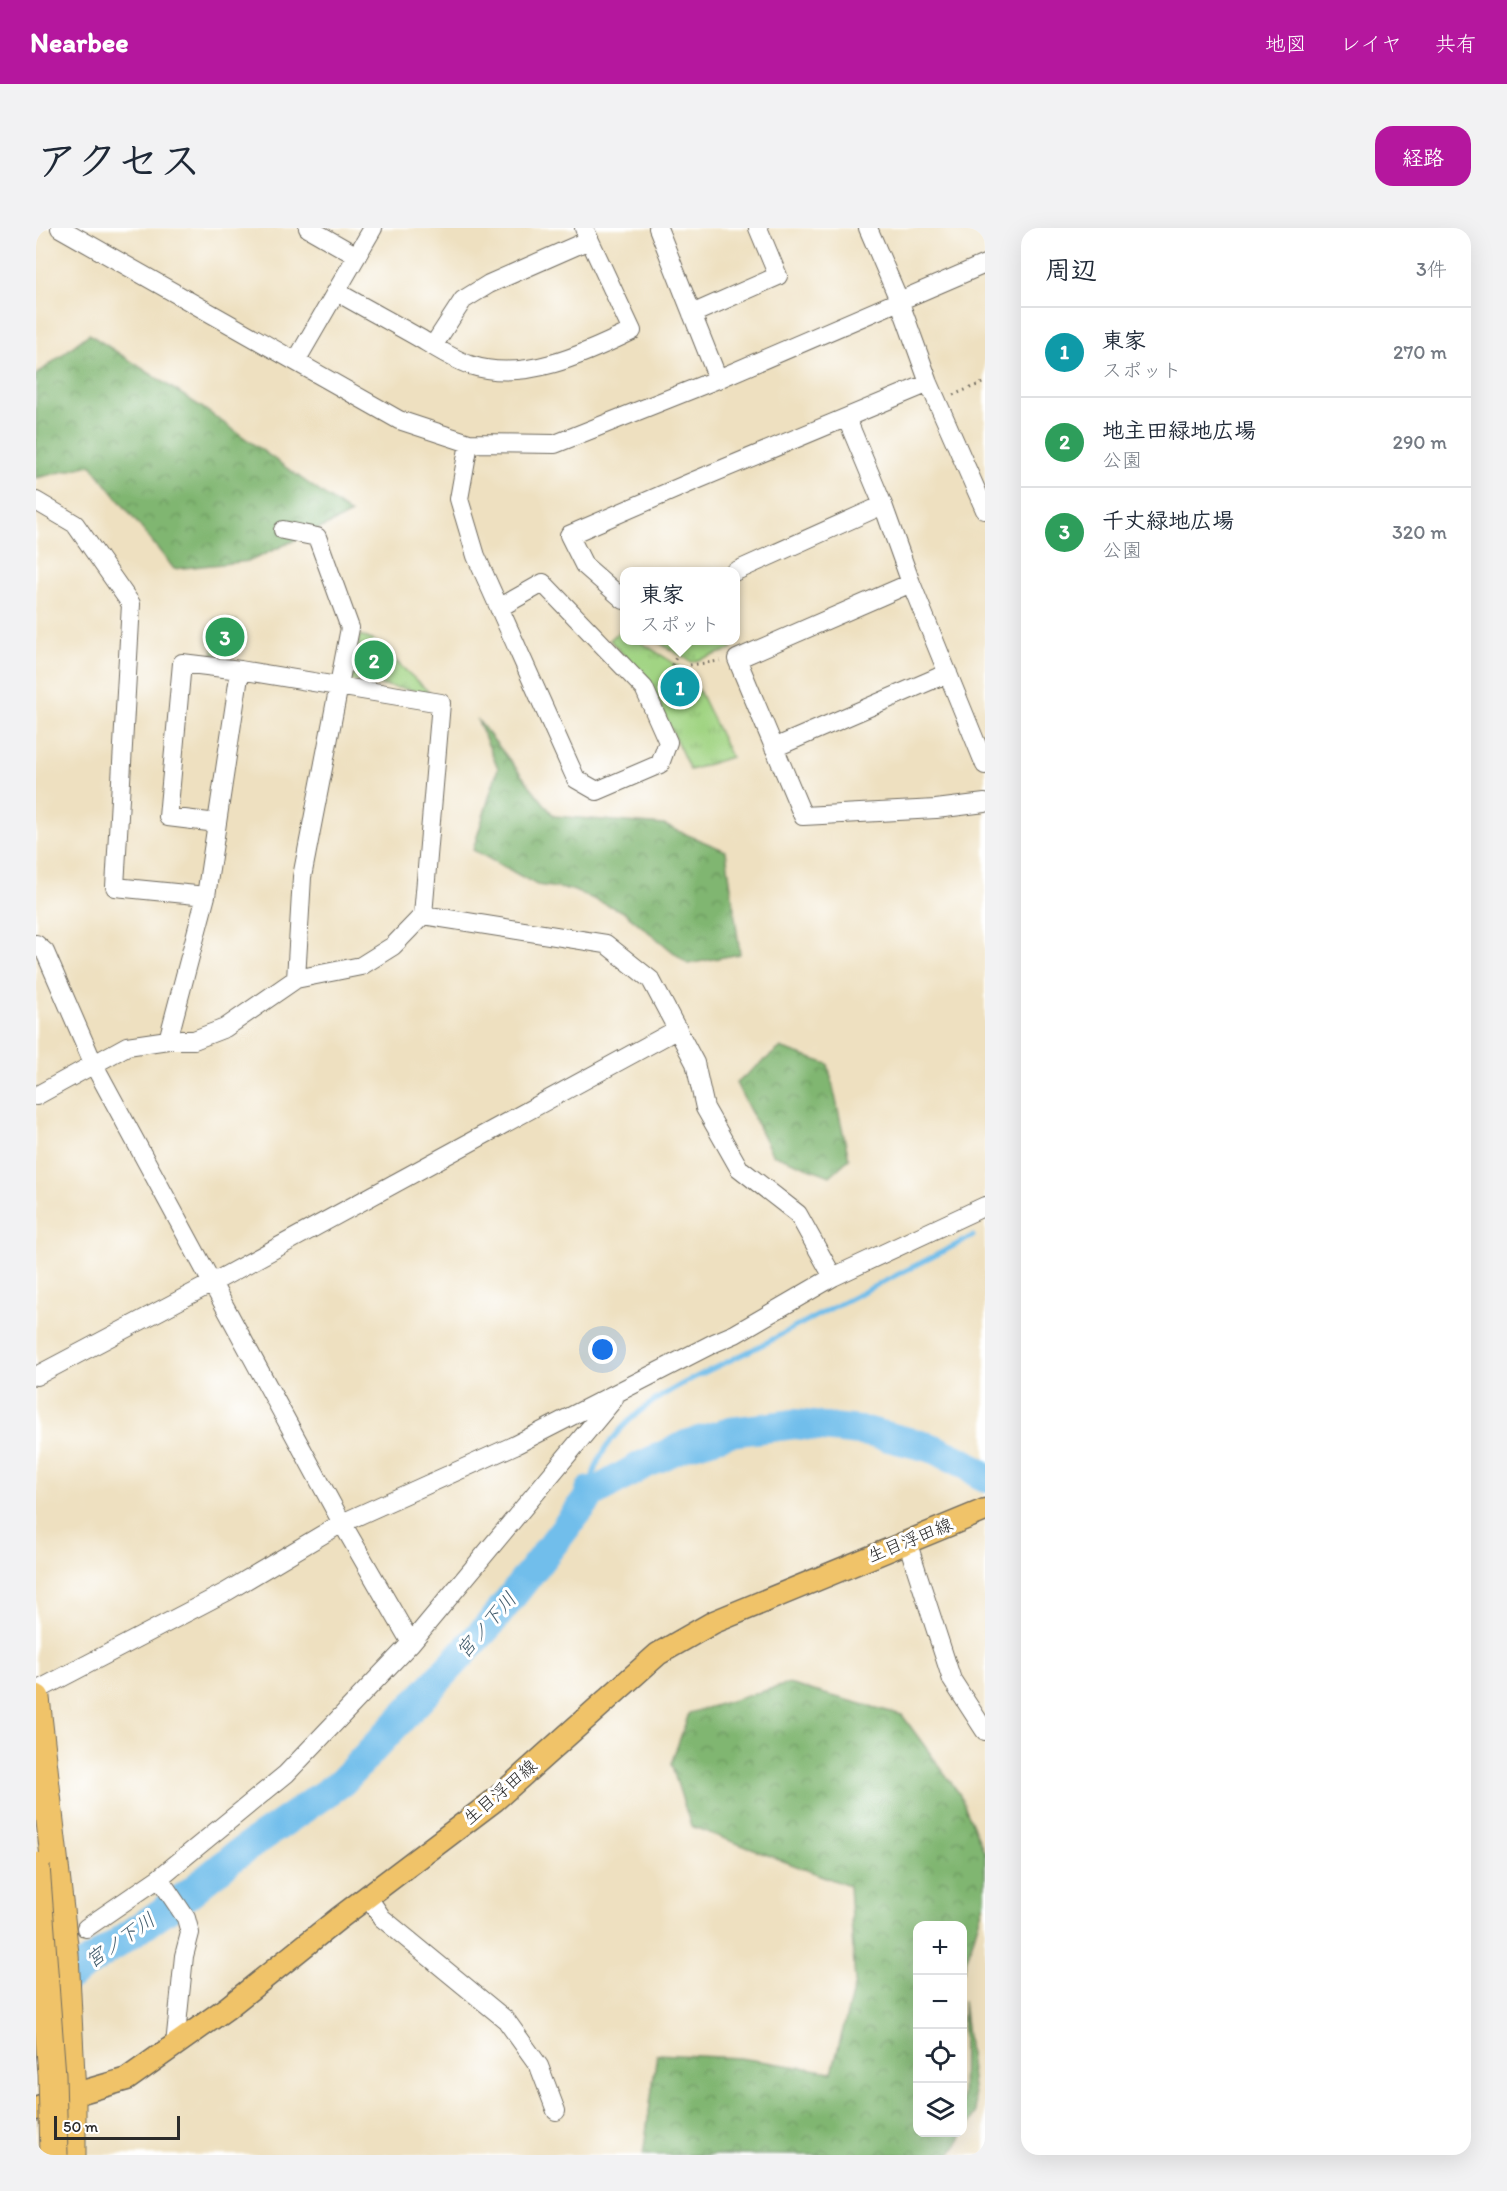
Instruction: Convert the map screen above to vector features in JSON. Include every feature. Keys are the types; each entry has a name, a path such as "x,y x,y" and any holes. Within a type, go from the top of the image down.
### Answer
{"highway":[{"path":"36,1698 65,1954 72,2095 72,2155"},
{"path":"36,1866 52,2075 54,2155"},
{"path":"36,2011 41,2075 43,2155"}],"main road":[{"name":"生目浮田線","path":"36,2109 72,2095 127,2079 227,2008 367,1896 495,1800 658,1654 714,1622 985,1510"}],"street":[{"path":"60,228 399,420 469,443 555,444 718,379 985,264"},
{"path":"308,228 357,256"},
{"path":"296,361 373,228"},
{"path":"658,228 718,379"},
{"path":"692,314 778,276 758,228"},
{"path":"868,228 899,300 929,383 939,401 985,510"},
{"path":"336,292 433,346 470,365 496,370 532,368 587,353 632,331 586,234 489,284 463,300 433,346"},
{"path":"620,596 584,565 569,535 929,383"},
{"path":"847,419 985,765"},
{"path":"469,443 459,499 476,556 499,608 576,779 597,790 660,764 668,742 644,688 543,583 499,608"},
{"path":"36,501 75,524 131,604 115,887 206,896"},
{"path":"740,569 883,506"},
{"path":"283,530 317,537 351,628 302,877 296,979"},
{"path":"911,583 737,659 803,816 936,809 985,803"},
{"path":"36,1096 127,1046 168,1040 194,1040 225,1028 296,979 361,966 393,946 423,915 441,703 240,670 182,663 168,817 217,823"},
{"path":"168,1040 206,896 240,670"},
{"path":"774,748 948,673"},
{"path":"423,915 606,944 651,980 695,1062 705,1108 739,1168 798,1214 833,1277"},
{"path":"36,944 45,952 94,1065 342,1523 411,1642"},
{"path":"36,1376 212,1283 678,1029"},
{"path":"36,1691 226,1592 342,1523 515,1445 735,1335 833,1277 985,1206"},
{"path":"86,1928 163,1884 286,1774 411,1642 621,1390"},
{"path":"907,1541 952,1680 985,1731"},
{"path":"163,1884 186,1918 190,1933 184,1956 175,2045"},
{"path":"367,1896 382,1918 506,2020 539,2066 556,2111"}],"path":[{"path":"939,401 985,382"},
{"path":"672,665 680,650"},
{"path":"690,665 737,659"}],"green space":[{"path":"89,334 203,408 351,514 250,561 174,569 91,465 36,478 36,375"},
{"path":"215,619 237,621 235,656 213,654"},
{"path":"620,631 620,645 645,645 691,674 731,757 690,770 650,684 610,640"},
{"path":"360,635 374,641 430,693 349,680"},
{"path":"663,645 730,645 732,649 692,662"},
{"path":"477,719 554,816 664,825 726,851 740,954 688,964 624,912 572,890 537,885 473,850 498,768"},
{"path":"780,1048 828,1064 849,1159 830,1176 772,1154 736,1083"},
{"path":"788,1684 902,1715 959,1793 985,1853 985,1900 967,1959 967,1921 913,1921 913,2137 961,2137 950,2155 643,2155 657,2054 740,2058 832,2072 855,1983 849,1886 691,1826 671,1764 689,1713"},
{"path":"967,2036 976,2114 967,2128"}],"building":[{"path":"681,680 686,684 686,691 680,694 675,690 675,683"}],"waterway":[{"path":"590,1491 600,1457 614,1437 630,1420 654,1401 687,1381 973,1236"},
{"name":"宮ノ下川","path":"45,1993 187,1895 236,1855 342,1782 491,1623 587,1500 590,1491 599,1490 641,1466 686,1445 730,1432 795,1424 869,1432 932,1448 966,1464 985,1478"}],"place":[{"name":"千丈緑地広場","path":"225,637"},
{"name":"地主田緑地広場","path":"374,660"},
{"name":"東家","path":"680,687"}]}
